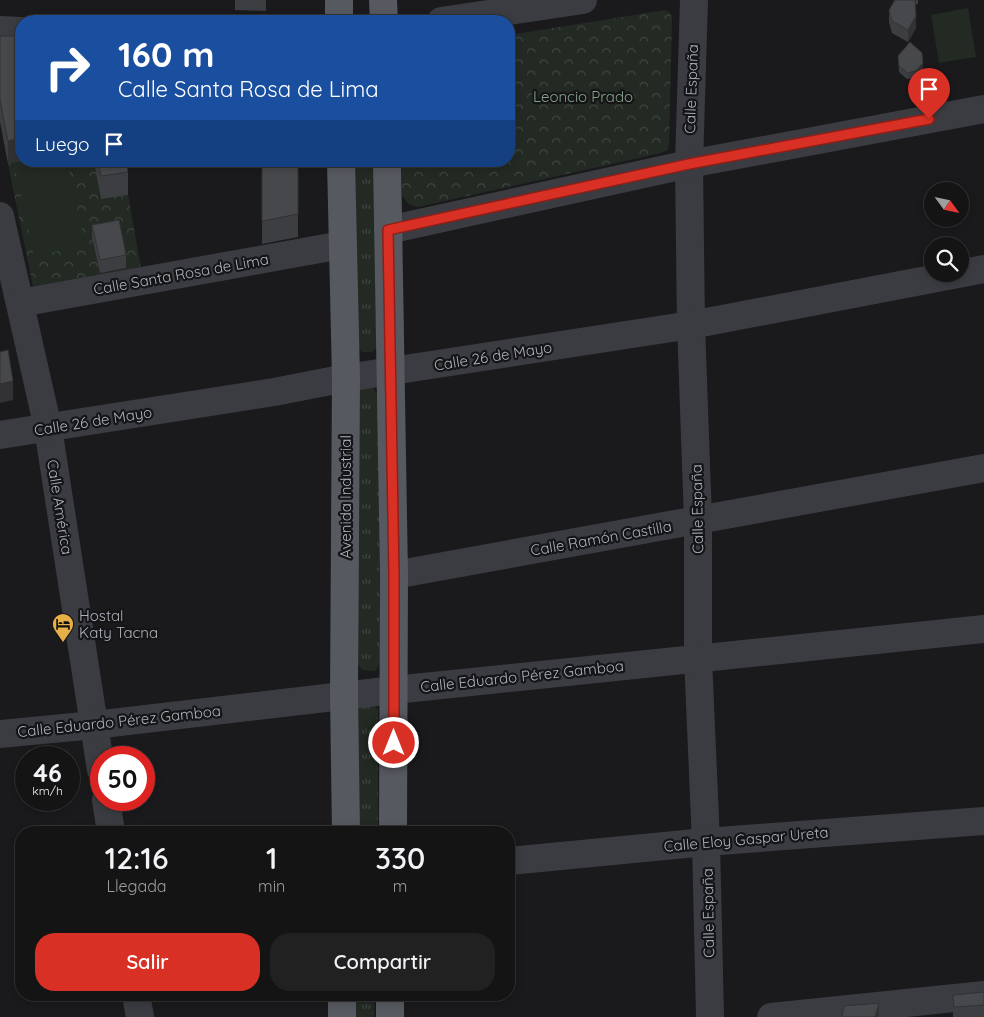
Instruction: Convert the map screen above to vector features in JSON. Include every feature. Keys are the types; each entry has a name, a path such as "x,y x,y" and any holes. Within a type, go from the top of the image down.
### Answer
{"main road":[{"path":"339,0 339,15"},
{"path":"383,0 384,15"},
{"name":"Avenida Industrial","path":"341,167 346,378 344,696 346,826"},
{"path":"387,167 394,575 393,826"},
{"path":"342,1001 342,1017"},
{"path":"390,1001 390,1017"}],"street":[{"path":"482,15 583,0"},
{"name":"Calle España","path":"694,0 689,164 698,520 698,658 706,842 710,1017"},
{"path":"0,30 15,31"},
{"path":"388,230 689,164 984,109"},
{"name":"Calle América","path":"0,216 48,428 97,746"},
{"name":"Calle Santa Rosa de Lima","path":"20,303 342,245"},
{"name":"Calle 26 de Mayo","path":"0,436 274,392 346,378 692,325 984,270"},
{"name":"Calle Ramón Castilla","path":"394,575 984,468"},
{"name":"Calle Eduardo Pérez Gamboa","path":"0,734 394,690 984,629"},
{"path":"108,811 110,826"},
{"name":"Calle Eloy Gaspar Ureta","path":"515,860 706,842 984,821"},
{"path":"772,1017 984,995"},
{"path":"137,1001 140,1017"}],"green space":[{"path":"968,8 976,57 939,63 931,15"},
{"name":"Leoncio Prado","path":"666,10 671,14 672,20 669,145 667,150 661,153 418,207 409,204 402,196 402,167 515,167 515,34"},
{"path":"15,162 15,167 123,167 141,268 33,286 8,164"},
{"path":"39,167 68,167 85,245 34,256 16,172"},
{"path":"352,167 374,167 378,346 372,352 362,352 356,345"},
{"path":"360,386 372,386 379,397 380,663 375,671 362,670 358,664 354,393"},
{"path":"359,704 374,705 378,710 378,826 358,826 354,715"},
{"path":"354,1001 375,1001 374,1017 353,1017"}],"building":[{"path":"895,0 915,0 916,16 908,30 892,21 889,10"},
{"path":"0,36 15,36 15,139 8,141 0,100"},
{"path":"910,42 922,53 923,63 916,71 907,73 899,66 898,56"},
{"path":"99,167 127,167 128,172 101,176"},
{"path":"262,167 298,167 298,214 262,221"},
{"path":"119,220 126,255 100,260 92,225"},
{"path":"8,350 13,381 0,384 0,352"},
{"path":"984,992 984,1005 954,1007 953,995"},
{"path":"879,1003 875,1017 842,1017 844,1006"}],"place":[{"name":"Hostal Katy Tacna","path":"63,643"}],"route":[{"path":"394,743 394,575 388,230 689,164 929,119"}]}
